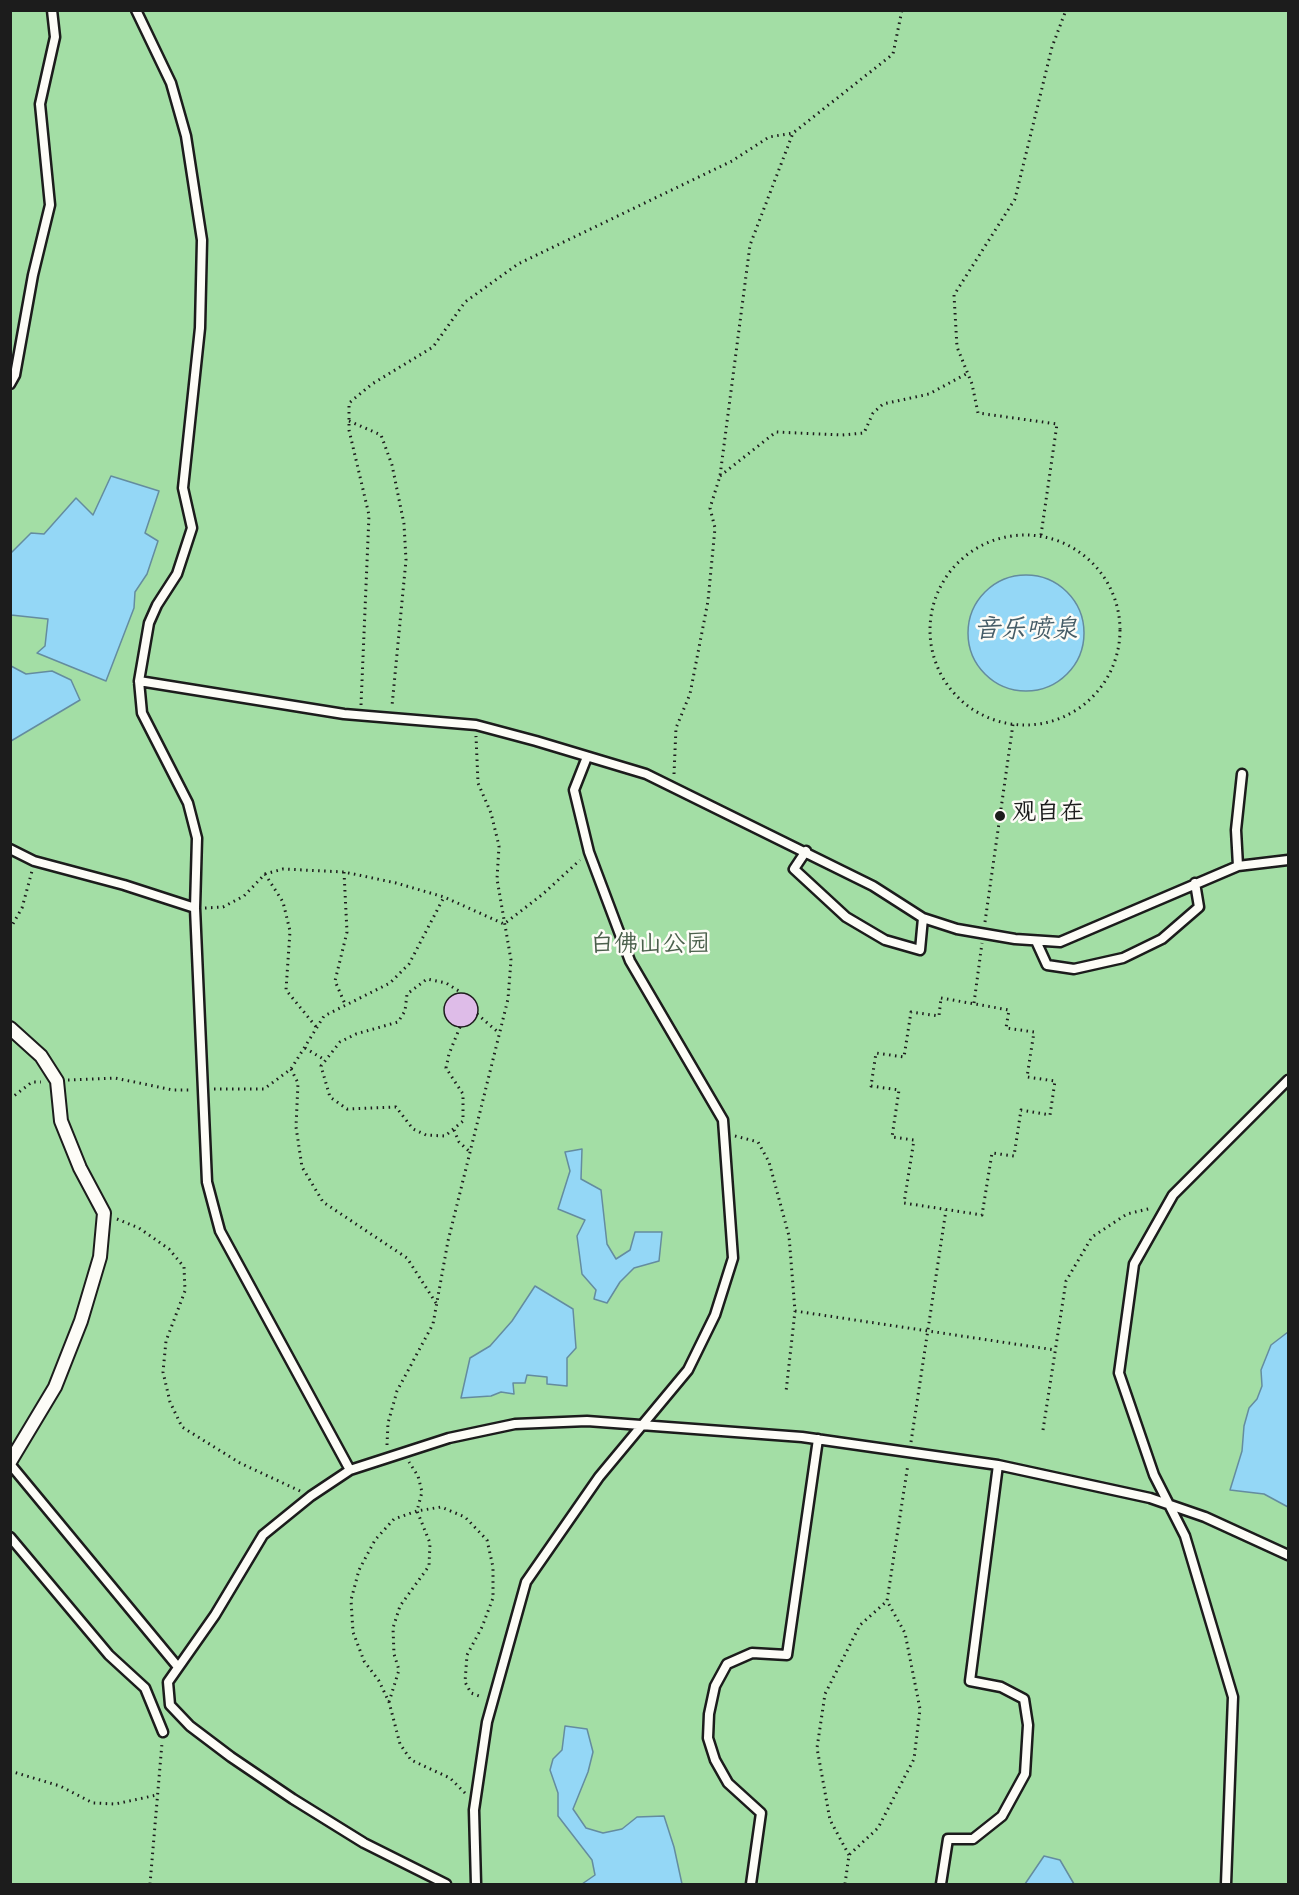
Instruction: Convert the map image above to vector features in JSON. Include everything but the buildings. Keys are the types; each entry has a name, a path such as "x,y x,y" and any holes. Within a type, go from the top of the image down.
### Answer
{"street":[{"path":"10,1028 41,1056 57,1081 61,1121 80,1168 104,1214 100,1257 81,1321 56,1388 10,1463"}],"lane":[{"path":"10,384 15,375 33,275 51,205 40,104 55,37 52,10"},
{"path":"136,10 171,82 186,136 202,240 200,328 183,488 192,528 177,574 157,605 149,623 139,681 142,713 188,803 197,838 195,908 207,1182 220,1231 350,1470"},
{"path":"139,681 222,696 360,715 476,725 645,774 806,851 873,886 924,918 957,929 984,934 1060,942 1238,866 1288,860"},
{"path":"476,1884 474,1810 487,1722 526,1582 599,1477 688,1370 715,1315 733,1258 723,1120 630,961 589,852 574,790 587,757"},
{"path":"1238,866 1236,830 1242,774"},
{"path":"10,849 34,861 124,885 195,908"},
{"path":"806,851 794,869 846,917 885,940 920,950 924,918"},
{"path":"1036,941 1047,965 1074,969 1123,958 1162,939 1199,907 1195,883"},
{"path":"1226,1884 1233,1697 1185,1536 1154,1475 1119,1373 1134,1264 1168,1204 1209,1157 1288,1080"},
{"path":"446,1884 364,1843 231,1757 190,1726 170,1705 168,1682 215,1615 263,1535 310,1496 350,1470 449,1438 515,1424 588,1421 818,1439 998,1465 1169,1504 1205,1517 1288,1555"},
{"path":"751,1884 761,1813 728,1783 715,1760 708,1738 709,1714 715,1686 727,1664 752,1653 787,1655 818,1439"},
{"path":"10,1463 178,1667"},
{"path":"941,1884 948,1839 973,1839 1002,1816 1025,1774 1028,1725 1024,1699 1001,1687 970,1681 998,1465"},
{"path":"10,1537 109,1656 145,1688 163,1732"}],"path":[{"path":"360,715 369,515 349,421 349,403 372,384 433,347 465,302 518,264 732,161 769,137 793,133 893,54 902,10"},
{"path":"1041,535 1057,424 978,413 968,373 957,347 954,295 1015,200 1052,47 1066,10"},
{"path":"674,788 676,728 690,694 708,601 715,528 710,508 720,476 750,245 793,133"},
{"path":"720,476 776,432 842,435 864,433 873,413 883,404 929,394 968,373"},
{"path":"349,421 381,435 392,465 404,524 406,560 390,718"},
{"path":"1014,535 1041,535 1075,548 1099,568 1115,595 1122,626 1118,657 1104,686 1082,708 1053,722 1022,726 1013,724 990,720 963,703 942,679 931,650 930,618 939,588 957,562 983,543 1014,535"},
{"path":"974,1004 1013,724"},
{"path":"387,1458 388,1423 397,1391 433,1324 470,1152 508,999 511,960 497,879 499,846 491,813 478,783 476,725"},
{"path":"504,924 543,894 589,852"},
{"path":"10,929 22,908 34,861"},
{"path":"195,908 223,907 244,896 265,874 284,869 344,872 396,883 444,897 504,924"},
{"path":"344,872 347,932 335,981 345,1004"},
{"path":"265,874 283,902 290,931 286,990 317,1028"},
{"path":"10,1099 32,1082 115,1078 173,1090 264,1089 291,1069 324,1016 390,983 409,964 444,897"},
{"path":"460,1027 449,1054 447,1068 463,1094 465,1108 463,1120 445,1136 426,1135 413,1129 396,1107 347,1109 330,1097 321,1066 340,1042 398,1022 405,1011 407,994 427,979 446,983 462,993"},
{"path":"941,998 974,1004 1009,1010 1006,1028 1034,1032 1027,1077 1055,1082 1050,1114 1022,1110 1014,1156 992,1153 982,1215 904,1203 914,1140 892,1137 899,1090 871,1086 876,1053 904,1057 910,1012 939,1016 941,998"},
{"path":"477,1014 499,1033"},
{"path":"304,1048 325,1060"},
{"path":"291,1069 298,1083 296,1127 302,1167 323,1202 407,1258 436,1304"},
{"path":"454,1130 459,1142 470,1152"},
{"path":"724,1133 758,1143 769,1162 789,1236 795,1311 786,1392"},
{"path":"1043,1430 1066,1281 1092,1237 1126,1214 1168,1204"},
{"path":"849,1855 878,1828 914,1759 920,1709 905,1633 887,1601 946,1210"},
{"path":"104,1214 139,1228 170,1249 184,1267 185,1291 166,1341 163,1371 170,1402 182,1427 240,1462 310,1496"},
{"path":"795,1311 1056,1350"},
{"path":"389,1702 399,1670 394,1654 393,1628 400,1606 429,1566 430,1543 417,1511 422,1492 418,1476 403,1453"},
{"path":"474,1810 464,1793 450,1778 411,1760 400,1744 389,1702 379,1681 363,1661 353,1632 351,1600 359,1570 375,1540 394,1519 417,1511 441,1508 465,1517 487,1540 493,1567 493,1598 482,1627 466,1655 465,1682 471,1694 493,1700"},
{"path":"845,1884 849,1855 830,1820 817,1748 825,1694 860,1625 887,1601"},
{"path":"150,1884 163,1732"},
{"path":"10,1771 60,1786 93,1803 115,1804 157,1795"}],"green space":[{"name":"白佛山公园","path":"11,11 1288,11 1288,1884 11,1884"}],"water":[{"path":"111,476 159,491 145,533 158,541 147,574 135,592 134,608 106,681 37,653 45,646 48,619 11,615 10,554 31,533 44,534 76,498 93,515"},
{"name":"音乐喷泉","path":"1026,575 1048,579 1067,592 1080,611 1084,633 1080,655 1067,674 1048,687 1026,691 1004,687 985,674 972,655 968,633 972,611 985,592 1004,579"},
{"path":"11,666 26,674 52,671 71,680 80,700 11,741"},
{"path":"582,1149 581,1179 601,1190 607,1244 616,1259 630,1250 635,1232 662,1232 659,1261 634,1268 620,1282 607,1303 594,1299 596,1290 582,1274 577,1236 585,1220 558,1209 570,1171 565,1152"},
{"path":"535,1286 573,1309 576,1348 567,1358 567,1386 547,1384 547,1377 527,1375 525,1383 513,1383 514,1394 501,1392 491,1396 461,1398 470,1358 490,1346 512,1321"},
{"path":"1288,1332 1288,1507 1264,1494 1230,1490 1242,1451 1244,1426 1249,1408 1257,1399 1262,1386 1261,1370 1271,1345"},
{"path":"565,1726 587,1729 593,1752 588,1772 573,1809 586,1828 603,1833 622,1829 637,1817 664,1816 682,1884 582,1884 595,1875 592,1860 558,1816 558,1793 550,1770 553,1759 562,1750"},
{"path":"1044,1856 1060,1860 1074,1884 1025,1884"}],"place":[{"name":"观自在","path":"1000,816"}]}
